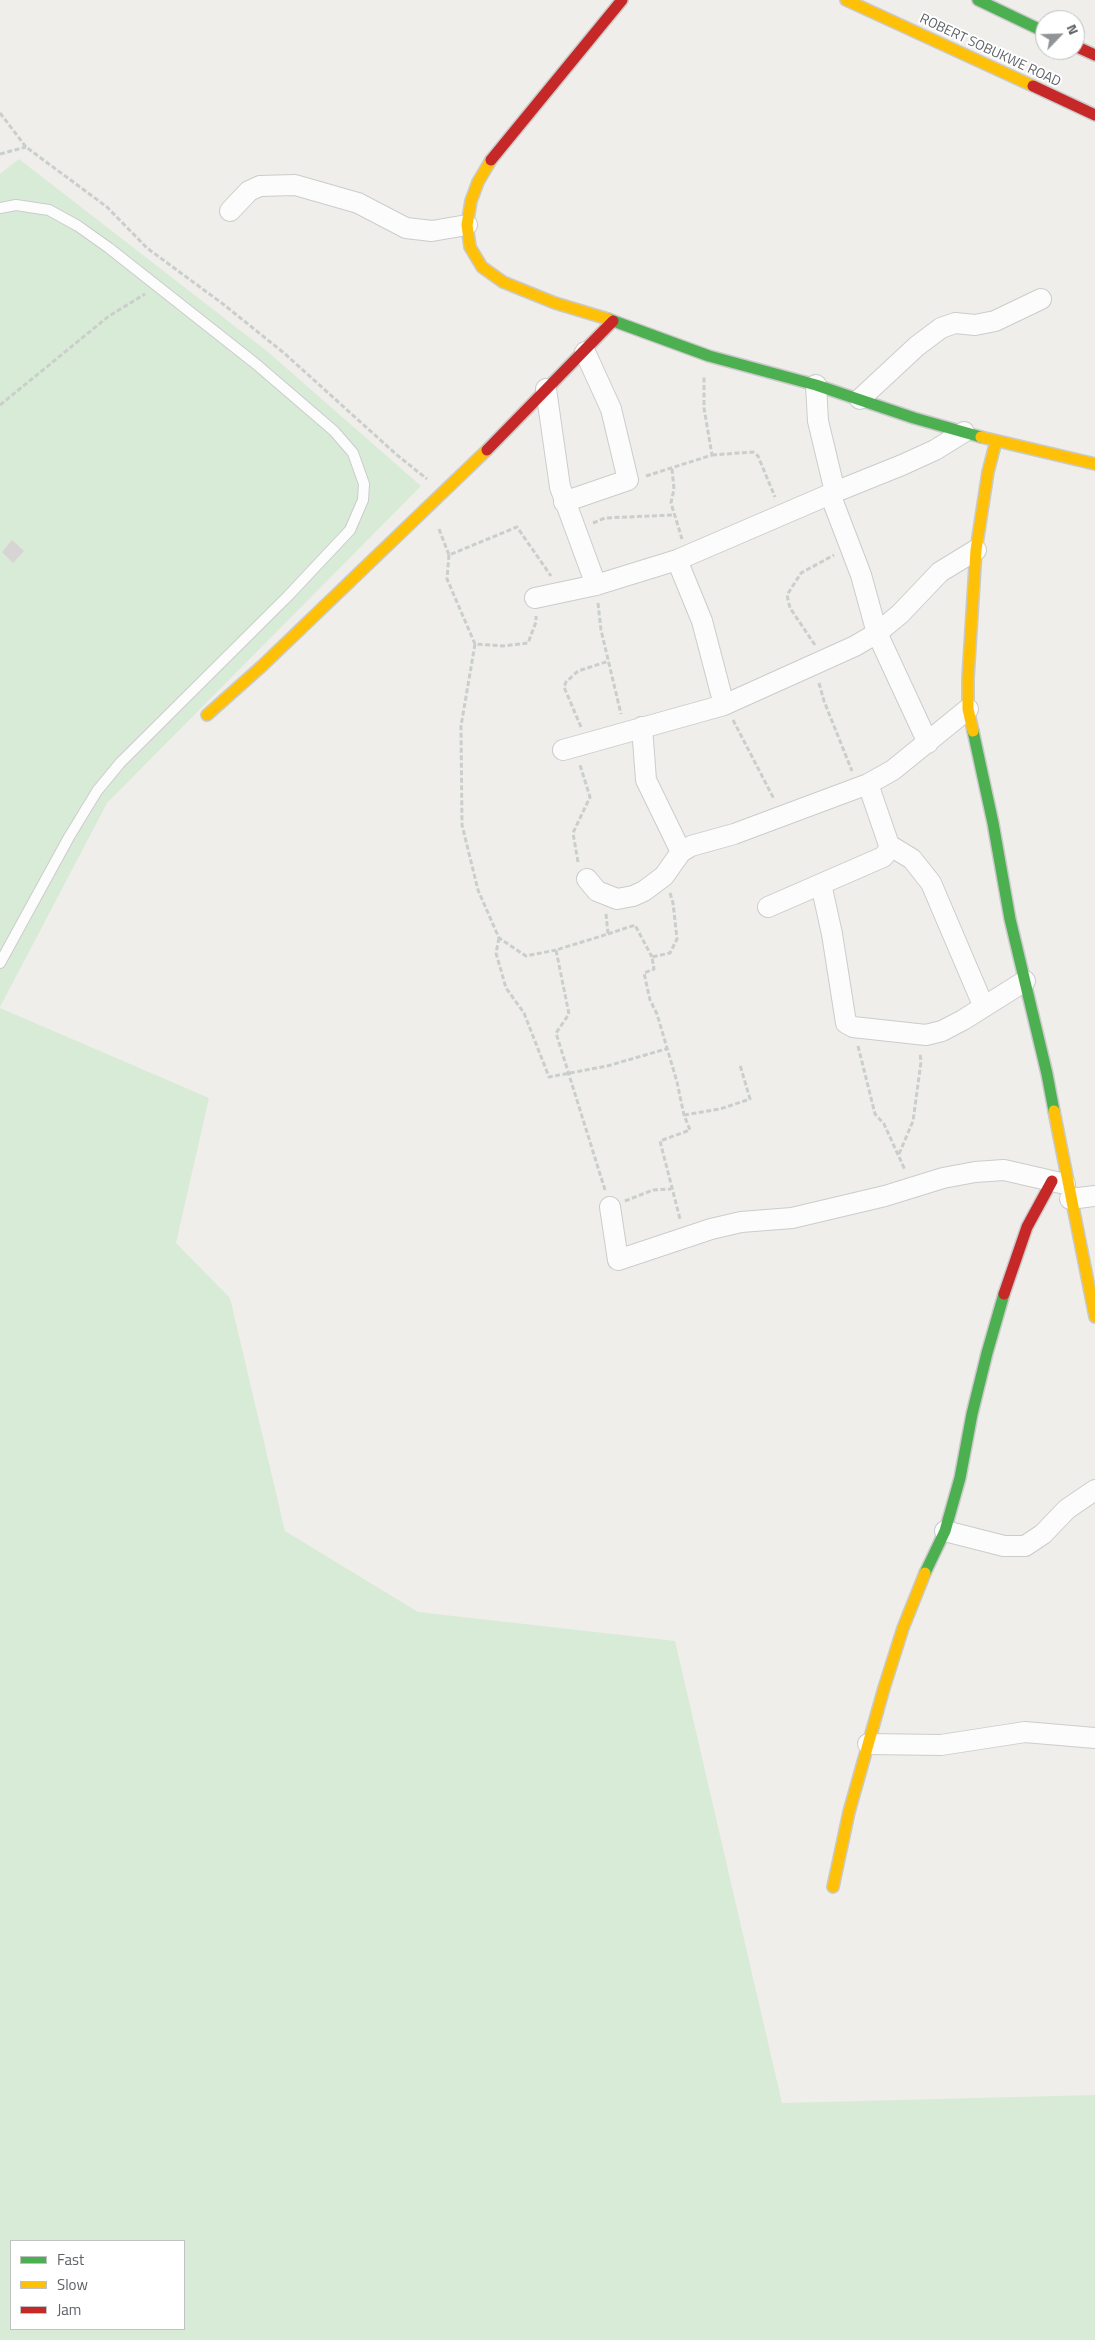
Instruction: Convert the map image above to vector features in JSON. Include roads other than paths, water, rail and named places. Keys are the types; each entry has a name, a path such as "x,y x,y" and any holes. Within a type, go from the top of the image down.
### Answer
{"street":[{"path":"622,0 492,158 478,182 471,200 467,225 470,246 482,266 503,282 555,303 613,321 709,356 860,399 996,441 1095,464"},
{"name":"ROBERT SOBUKWE ROAD","path":"846,0 1095,116"},
{"path":"978,0 1035,27"},
{"path":"230,211 249,191 260,186 295,185 358,202 406,228 432,231 467,225"},
{"path":"860,399 917,346 941,328 955,323 975,325 994,321 1041,299"},
{"path":"207,715 262,666 444,492 585,352 613,321"},
{"path":"564,502 628,480 611,409 585,352"},
{"path":"816,386 818,421 832,493 852,547 878,633 928,744"},
{"path":"546,389 553,446 564,502 596,585"},
{"path":"535,598 596,585 682,558 902,465 935,450 964,432"},
{"path":"996,441 988,472 976,550 968,678 968,709 993,824 1010,919 1047,1074 1063,1188 1095,1317"},
{"path":"563,750 724,705 820,663 878,633 911,603 940,572 976,550"},
{"path":"682,558 702,622 724,705"},
{"path":"587,879 598,891 617,899 644,892 664,876 681,852 700,842 734,834 868,784 893,770 928,744 968,709"},
{"path":"633,729 646,780 681,852"},
{"path":"868,784 889,845 912,859 931,884 983,1005"},
{"path":"768,907 883,857 889,845"},
{"path":"821,884 832,934 846,1023 852,1027 917,1035 942,1031 1025,981"},
{"path":"610,1206 618,1260 741,1222 792,1218 976,1172 1004,1170 1095,1196"},
{"path":"833,1887 849,1812 903,1628 921,1582 945,1531 960,1478 972,1414 987,1353 1015,1258 1027,1227 1063,1188"},
{"path":"945,1531 1004,1546 1025,1546 1043,1534 1067,1509 1095,1490"},
{"path":"868,1744 941,1745 1025,1732 1095,1738"}],"lane":[{"path":"0,208 16,205 49,210 78,226 159,286 256,364 334,431 353,453 364,484 363,500 350,530 330,554 120,763 97,791 73,829 0,963"}]}
